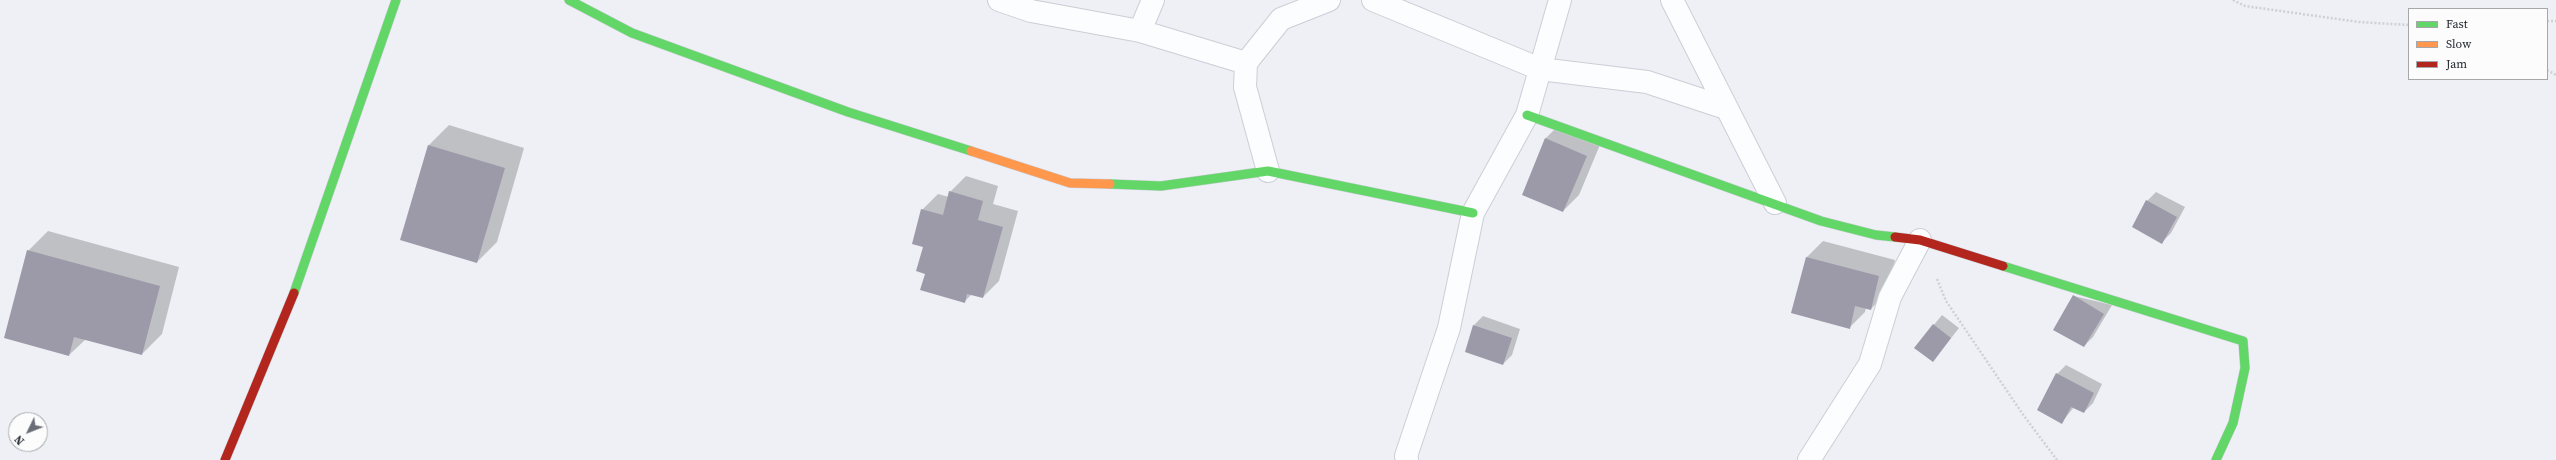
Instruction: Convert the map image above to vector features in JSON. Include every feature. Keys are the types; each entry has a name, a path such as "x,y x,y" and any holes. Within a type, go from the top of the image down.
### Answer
{"street":[{"path":"225,460 304,270 396,0"},
{"path":"569,0 632,33 758,80 945,145 1070,184 1161,186 1268,172 1473,213"},
{"path":"999,0 1031,11 1140,30 1246,63"},
{"path":"1140,30 1152,0"},
{"path":"1268,172 1244,87 1246,63 1281,19 1329,0"},
{"path":"1373,0 1540,69 1646,82 1726,108"},
{"path":"1407,460 1406,456 1449,328 1473,213 1527,115 1560,0"},
{"path":"1672,0 1775,203"},
{"path":"1527,115 1642,158 1775,203 1821,221 1876,235 1920,240 2242,341 2245,368 2233,423 2216,460"},
{"path":"1809,460 1870,364 1890,297 1920,240"}],"path":[{"path":"2233,0 2245,6 2359,22 2408,25"},
{"path":"1920,240 1946,301 2024,416 2056,460"}],"building":[{"path":"1545,138 1587,156 1563,212 1522,195"},
{"path":"428,145 505,168 477,263 400,240"},
{"path":"949,191 983,201 978,220 1003,227 983,298 967,294 965,303 920,290 925,274 916,271 923,247 912,244 921,209 943,215"},
{"path":"2146,200 2177,217 2162,244 2132,227"},
{"path":"27,250 160,286 142,355 74,337 69,356 4,338"},
{"path":"1806,257 1879,276 1871,310 1855,306 1850,329 1791,313"},
{"path":"2073,295 2104,314 2084,347 2053,330"},
{"path":"1933,324 1951,338 1933,362 1914,348"},
{"path":"1473,325 1512,338 1503,365 1465,352"},
{"path":"2056,373 2094,393 2084,413 2071,407 2062,424 2037,410"}],"traffic: fast":[{"path":"294,293 396,0"},
{"path":"569,0 632,33 848,112 971,151"},
{"path":"1527,115 1821,221 1876,235 1895,237"},
{"path":"1110,184 1161,186 1268,171 1473,213"},
{"path":"2003,266 2243,341 2245,368 2233,423 2216,460"}],"traffic: slow":[{"path":"971,151 1070,183 1110,184"}],"traffic: jam":[{"path":"1895,237 1920,240 2003,266"},
{"path":"225,460 294,293"}]}
